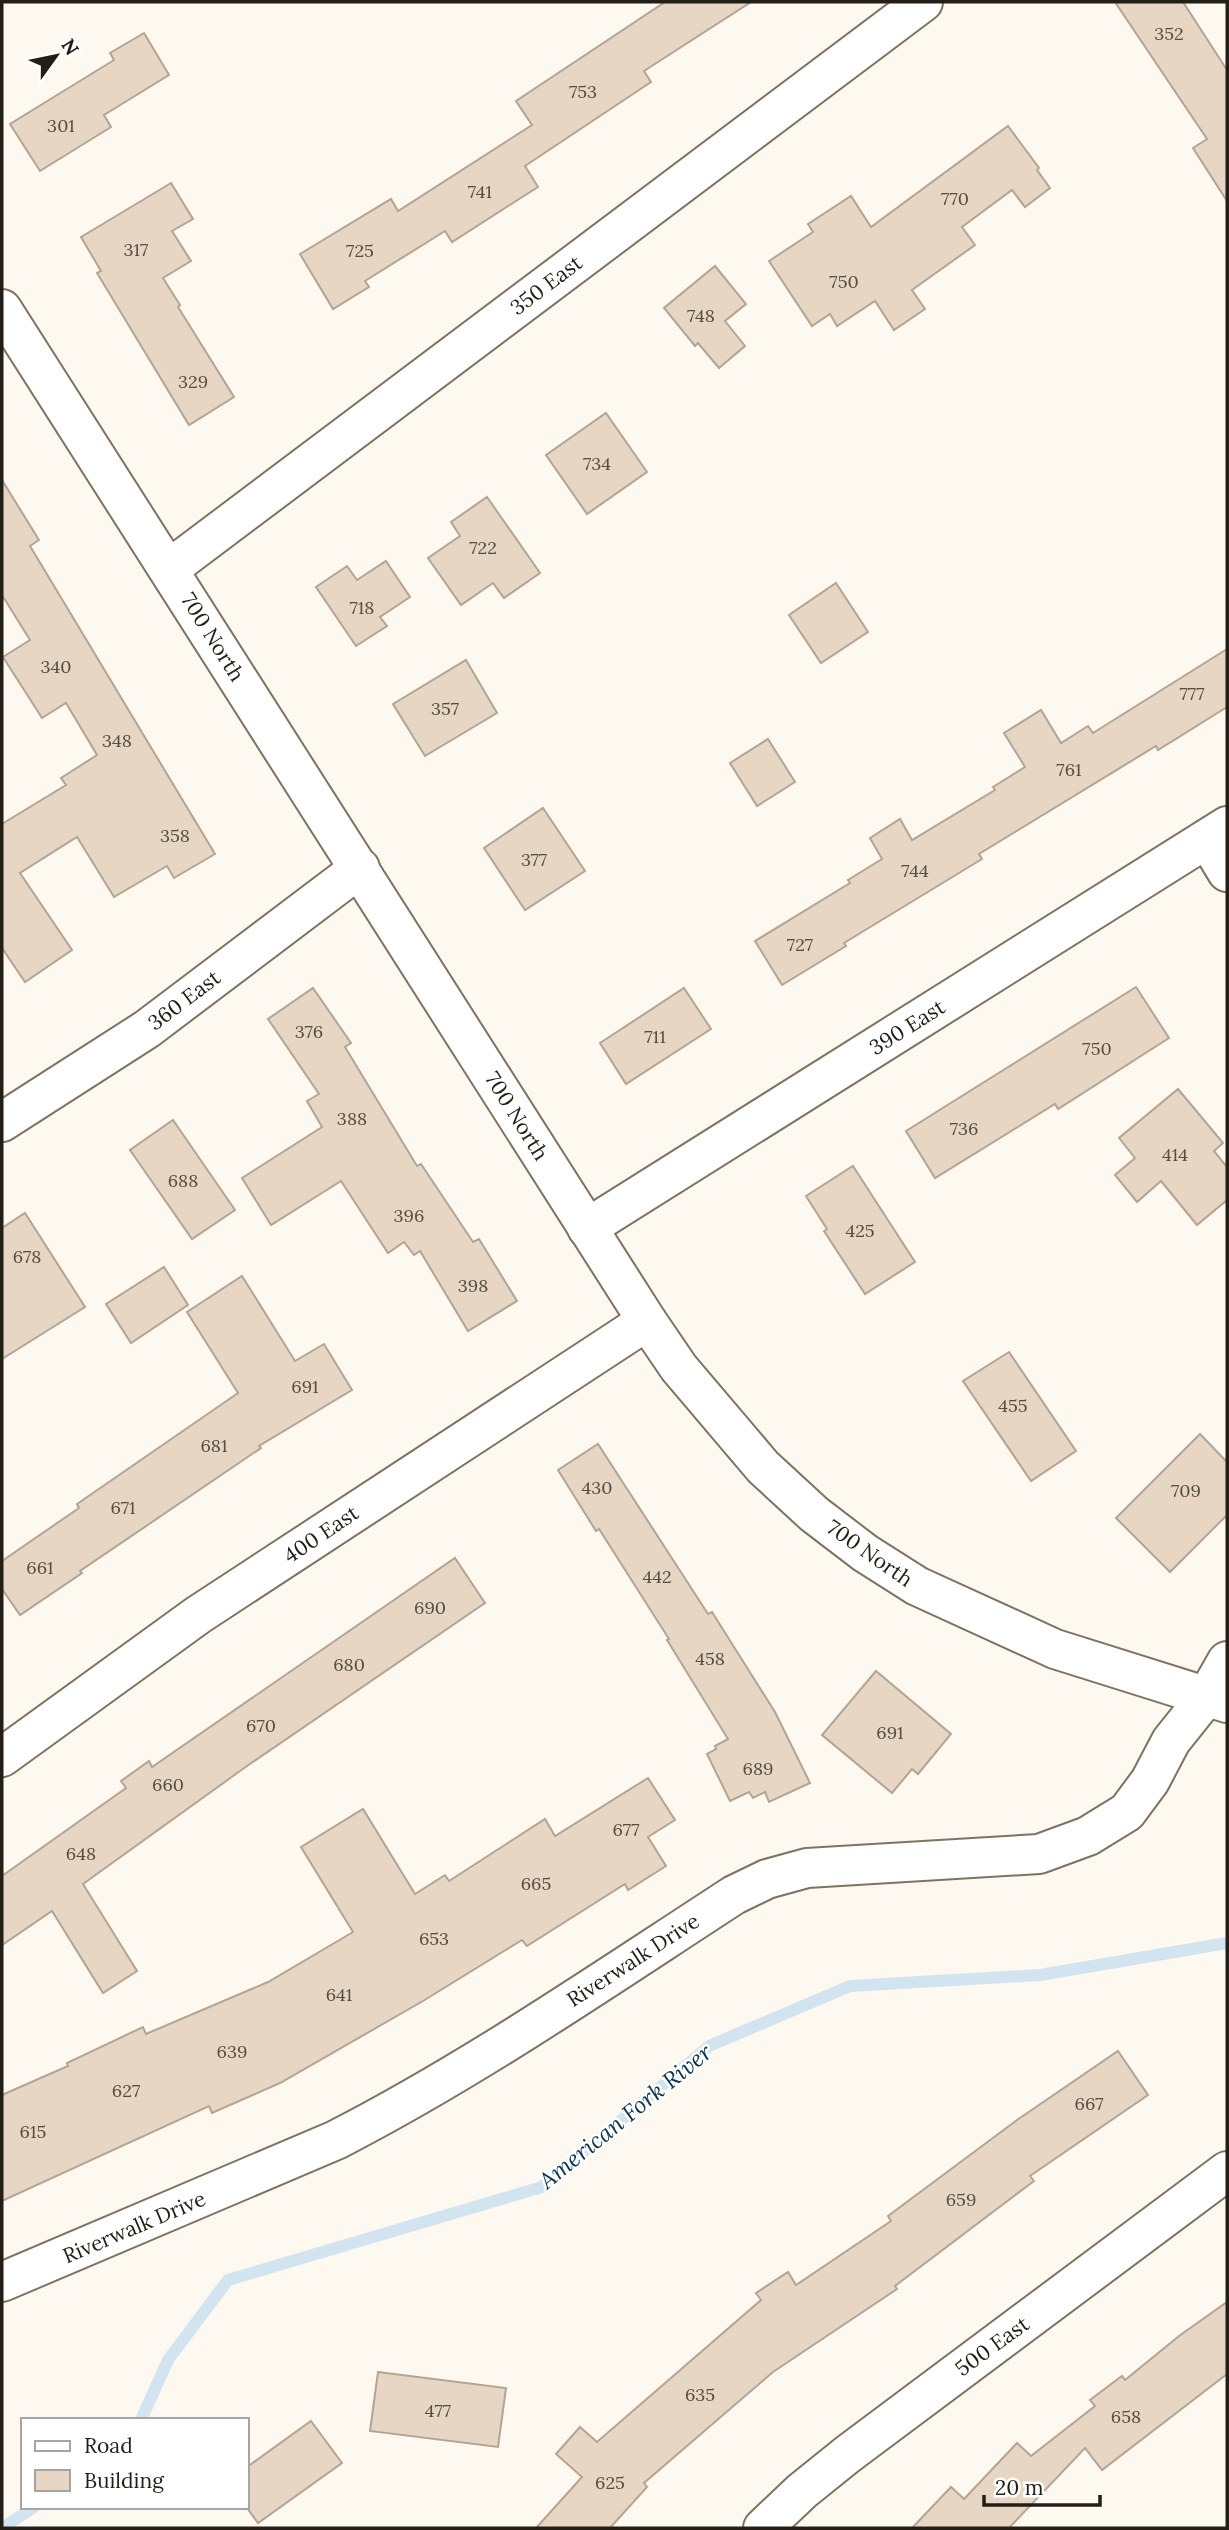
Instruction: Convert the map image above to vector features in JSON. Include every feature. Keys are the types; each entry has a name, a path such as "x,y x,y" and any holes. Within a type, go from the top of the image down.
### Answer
{"street":[{"name":"350 East","path":"169,569 923,2"},
{"name":"700 North","path":"2,309 647,1321 679,1368 763,1467 814,1514 865,1553 917,1586 1055,1649 1217,1700"},
{"path":"1217,832 1227,872"},
{"name":"390 East","path":"587,1228 1217,832"},
{"name":"360 East","path":"2,1122 147,1029 360,868"},
{"name":"400 East","path":"2,1757 198,1615 647,1321"},
{"name":"Riverwalk Drive","path":"2,2283 336,2140 369,2123 508,2040 734,1895 767,1879 807,1868 1038,1854 1088,1836 1127,1812 1150,1781 1171,1741 1217,1700 1227,1661"},
{"name":"500 East","path":"763,2528 802,2491 848,2454 1227,2171"}],"building":[{"path":"665,2 751,2 644,71 651,82 525,166 538,187 452,242 445,231 365,281 369,287 333,309 300,254 391,199 398,211 532,125 516,101"},
{"path":"1115,2 1183,2 1227,70 1227,201 1193,148 1207,139"},
{"path":"144,33 169,75 104,115 111,127 40,171 10,124 114,60 110,53"},
{"path":"1008,126 1039,168 1037,170 1050,188 1025,207 1012,190 962,227 975,245 912,290 925,309 894,330 875,301 837,326 830,314 812,326 769,261 813,232 808,224 851,196 871,227"},
{"path":"171,183 193,219 172,231 191,261 163,278 234,397 189,425 97,273 101,271 81,237"},
{"path":"715,266 746,304 725,321 745,346 719,368 698,343 695,346 664,308"},
{"path":"606,413 647,472 587,514 546,455"},
{"path":"2,480 39,540 30,546 215,854 174,878 167,866 114,897 77,837 20,873 72,950 25,982 2,948 2,824 66,785 61,778 97,755 66,703 42,718 3,657 30,640 2,595"},
{"path":"487,497 540,573 504,598 493,583 461,605 428,558 460,536 451,522"},
{"path":"386,561 410,597 380,617 387,626 356,646 316,587 347,566 357,580"},
{"path":"836,583 868,632 821,663 789,615"},
{"path":"1227,649 1227,707 1158,750 1156,746 979,854 982,859 844,943 846,946 782,985 755,941 850,883 848,880 882,859 870,838 900,819 912,840 995,790 993,787 1025,767 1004,733 1041,710 1061,743 1088,726 1093,733"},
{"path":"466,660 497,713 425,756 393,704"},
{"path":"768,739 795,782 757,806 730,763"},
{"path":"543,808 585,871 525,910 484,848"},
{"path":"1136,987 1169,1038 1058,1109 1055,1104 935,1178 906,1131"},
{"path":"313,988 351,1043 345,1047 417,1166 421,1164 473,1242 479,1239 517,1301 468,1331 420,1251 414,1255 404,1242 388,1253 341,1181 271,1225 242,1178 322,1127 307,1101 319,1094 268,1019"},
{"path":"684,988 711,1029 626,1084 600,1043"},
{"path":"1178,1089 1223,1143 1214,1151 1227,1167 1227,1200 1197,1225 1161,1181 1137,1202 1115,1175 1135,1158 1119,1138"},
{"path":"173,1120 235,1210 192,1239 130,1150"},
{"path":"853,1166 915,1262 865,1294 824,1231 827,1229 806,1196"},
{"path":"25,1213 85,1307 2,1359 2,1228"},
{"path":"164,1267 188,1305 131,1343 106,1304"},
{"path":"242,1276 295,1361 324,1344 352,1390 259,1446 261,1448 20,1615 2,1589 2,1561 79,1508 77,1504 238,1393 187,1312"},
{"path":"1009,1352 1076,1451 1031,1481 963,1381"},
{"path":"1200,1434 1227,1462 1227,1515 1170,1572 1116,1518"},
{"path":"598,1444 708,1614 712,1612 775,1712 810,1783 769,1802 765,1792 753,1798 749,1792 730,1801 707,1754 728,1739 667,1640 669,1639 558,1470"},
{"path":"455,1558 485,1603 247,1766 83,1884 137,1971 103,1993 52,1911 2,1945 2,1876 126,1788 121,1781 149,1761 152,1767"},
{"path":"876,1671 951,1734 918,1774 912,1769 892,1793 822,1735"},
{"path":"648,1778 675,1820 648,1837 666,1866 628,1890 625,1884 527,1946 522,1940 423,2001 280,2083 212,2113 209,2106 2,2201 2,2095 68,2066 67,2063 143,2027 146,2034 268,1982 353,1932 301,1847 363,1809 415,1894 445,1875 449,1881 545,1819 555,1836"},
{"path":"1118,2051 1148,2095 1030,2176 1034,2181 895,2286 897,2289 773,2372 644,2483 647,2487 610,2528 536,2528 582,2477 556,2454 580,2427 597,2442 761,2300 756,2293 788,2272 796,2285 891,2221 888,2216 1017,2120"},
{"path":"1227,2302 1227,2374 1102,2470 1085,2448 1009,2528 912,2528 951,2487 964,2499 1017,2443 1031,2456 1095,2406 1090,2400 1122,2376 1125,2380 1179,2336"},
{"path":"378,2372 506,2388 498,2447 370,2431"},
{"path":"311,2421 342,2463 258,2523 248,2509 248,2466"}],"waterway":[{"name":"American Fork River","path":"142,2418 168,2360 228,2280 542,2187 709,2046 850,1986 1040,1975 1227,1943"},
{"name":"American Fork River","path":"2,2528 31,2509"}]}
